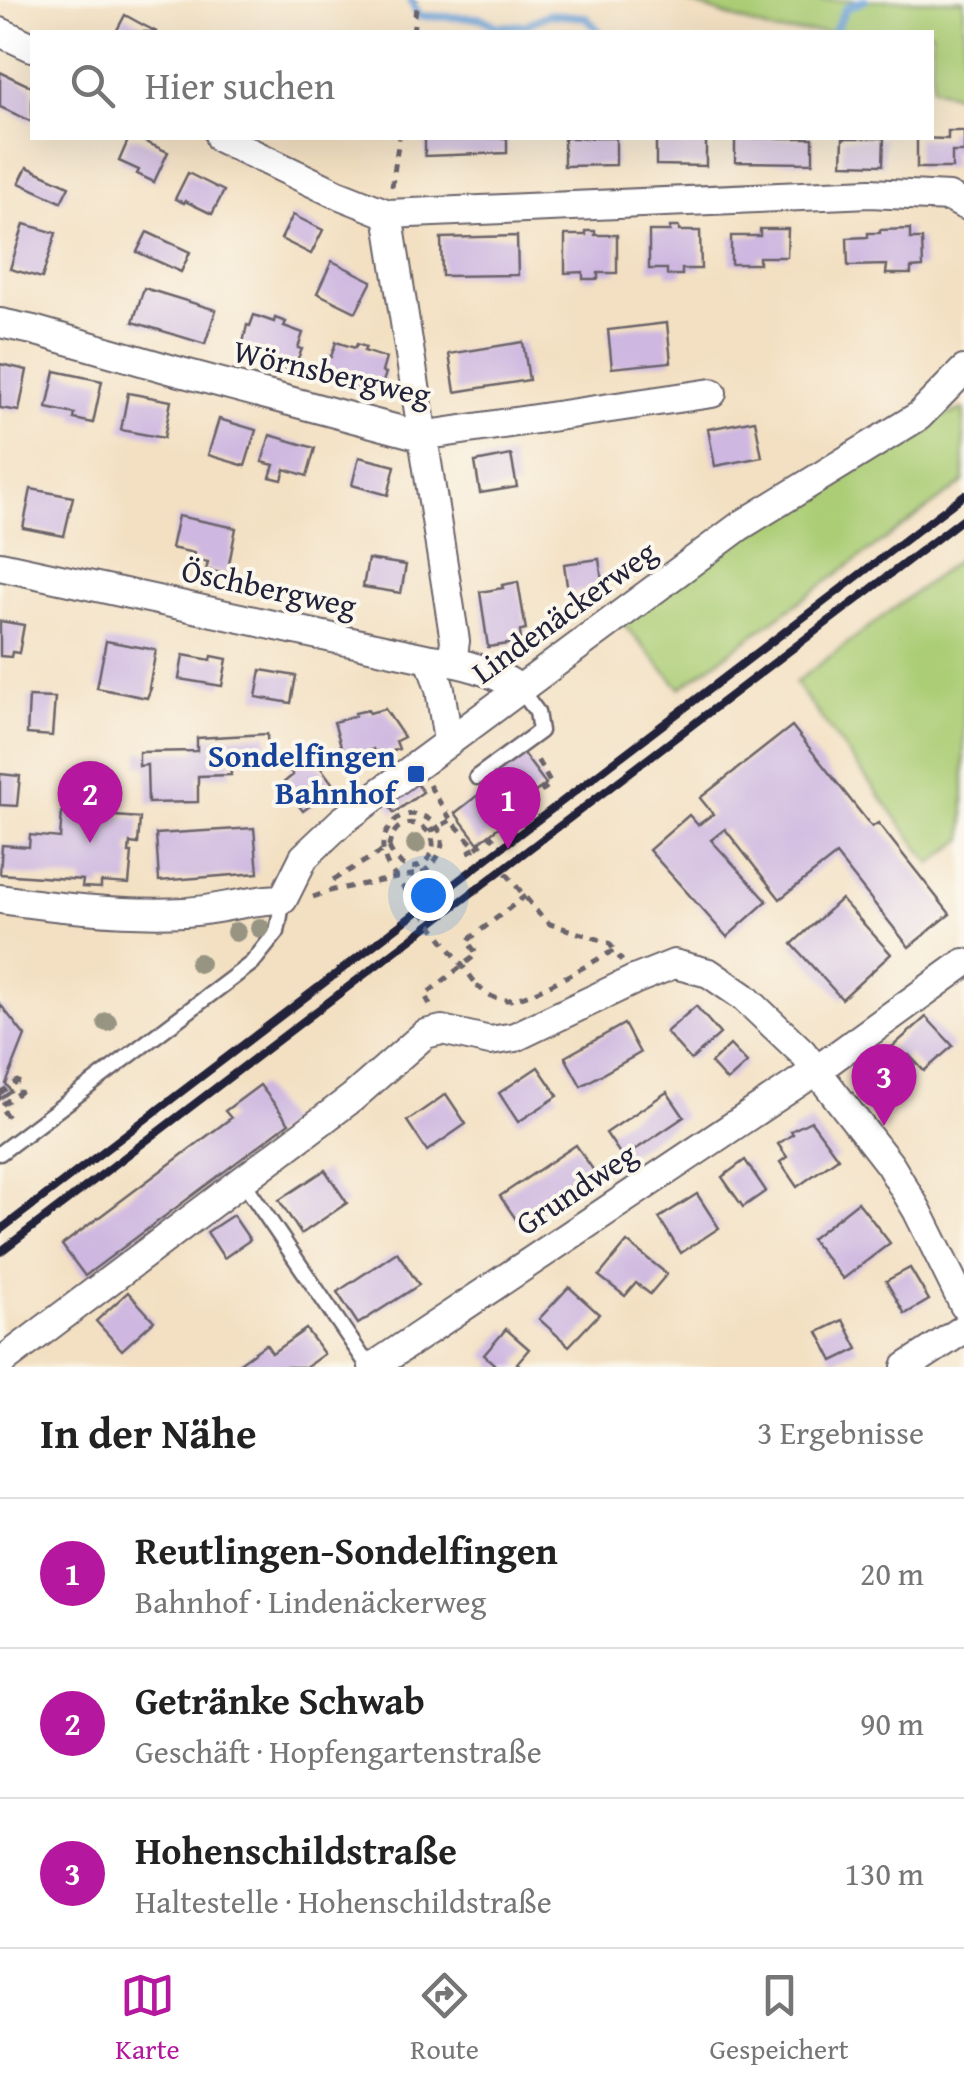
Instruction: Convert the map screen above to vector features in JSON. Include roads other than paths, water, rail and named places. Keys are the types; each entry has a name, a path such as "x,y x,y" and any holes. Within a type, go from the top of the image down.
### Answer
{"street":[{"path":"0,32 30,46"},
{"path":"224,140 334,193 388,214 870,193 949,196 964,205"},
{"path":"388,214 454,641 441,660 440,689 448,741"},
{"name":"Wörnsbergweg","path":"0,323 421,436 712,392"},
{"name":"Lindenäckerweg","path":"283,899 304,858 342,820 740,526 919,416 964,370"},
{"name":"Öschbergweg","path":"0,566 441,660 520,688"},
{"path":"0,899 137,914 190,912 283,899"},
{"name":"Grundweg","path":"371,1367 818,1070 964,962"},
{"path":"0,1362 352,1098 425,1034 442,1030 490,1041 515,1037 674,964 709,973 744,997 818,1070 899,1180 964,1305"},
{"path":"906,1367 964,1329"}],"lane":[{"path":"478,776 540,731 537,712 520,688"},
{"path":"0,1153 252,963 277,932 283,899"},
{"name":"Grundweg","path":"242,1180 371,1367"}],"waterway":[{"path":"411,0 419,16 481,18 498,27 526,25 549,14 585,17 598,30"},
{"path":"835,30 846,8 865,0"}],"railway":[{"path":"0,1230 964,495"},
{"path":"0,1252 964,518"}],"place":[{"name":"Sondelfingen Bahnhof","path":"416,774"},
{"name":"Getränke Schwab","path":"90,843"},
{"name":"Reutlingen-Sondelfingen","path":"508,849"},
{"name":"Hohenschildstraße","path":"884,1126"}]}
